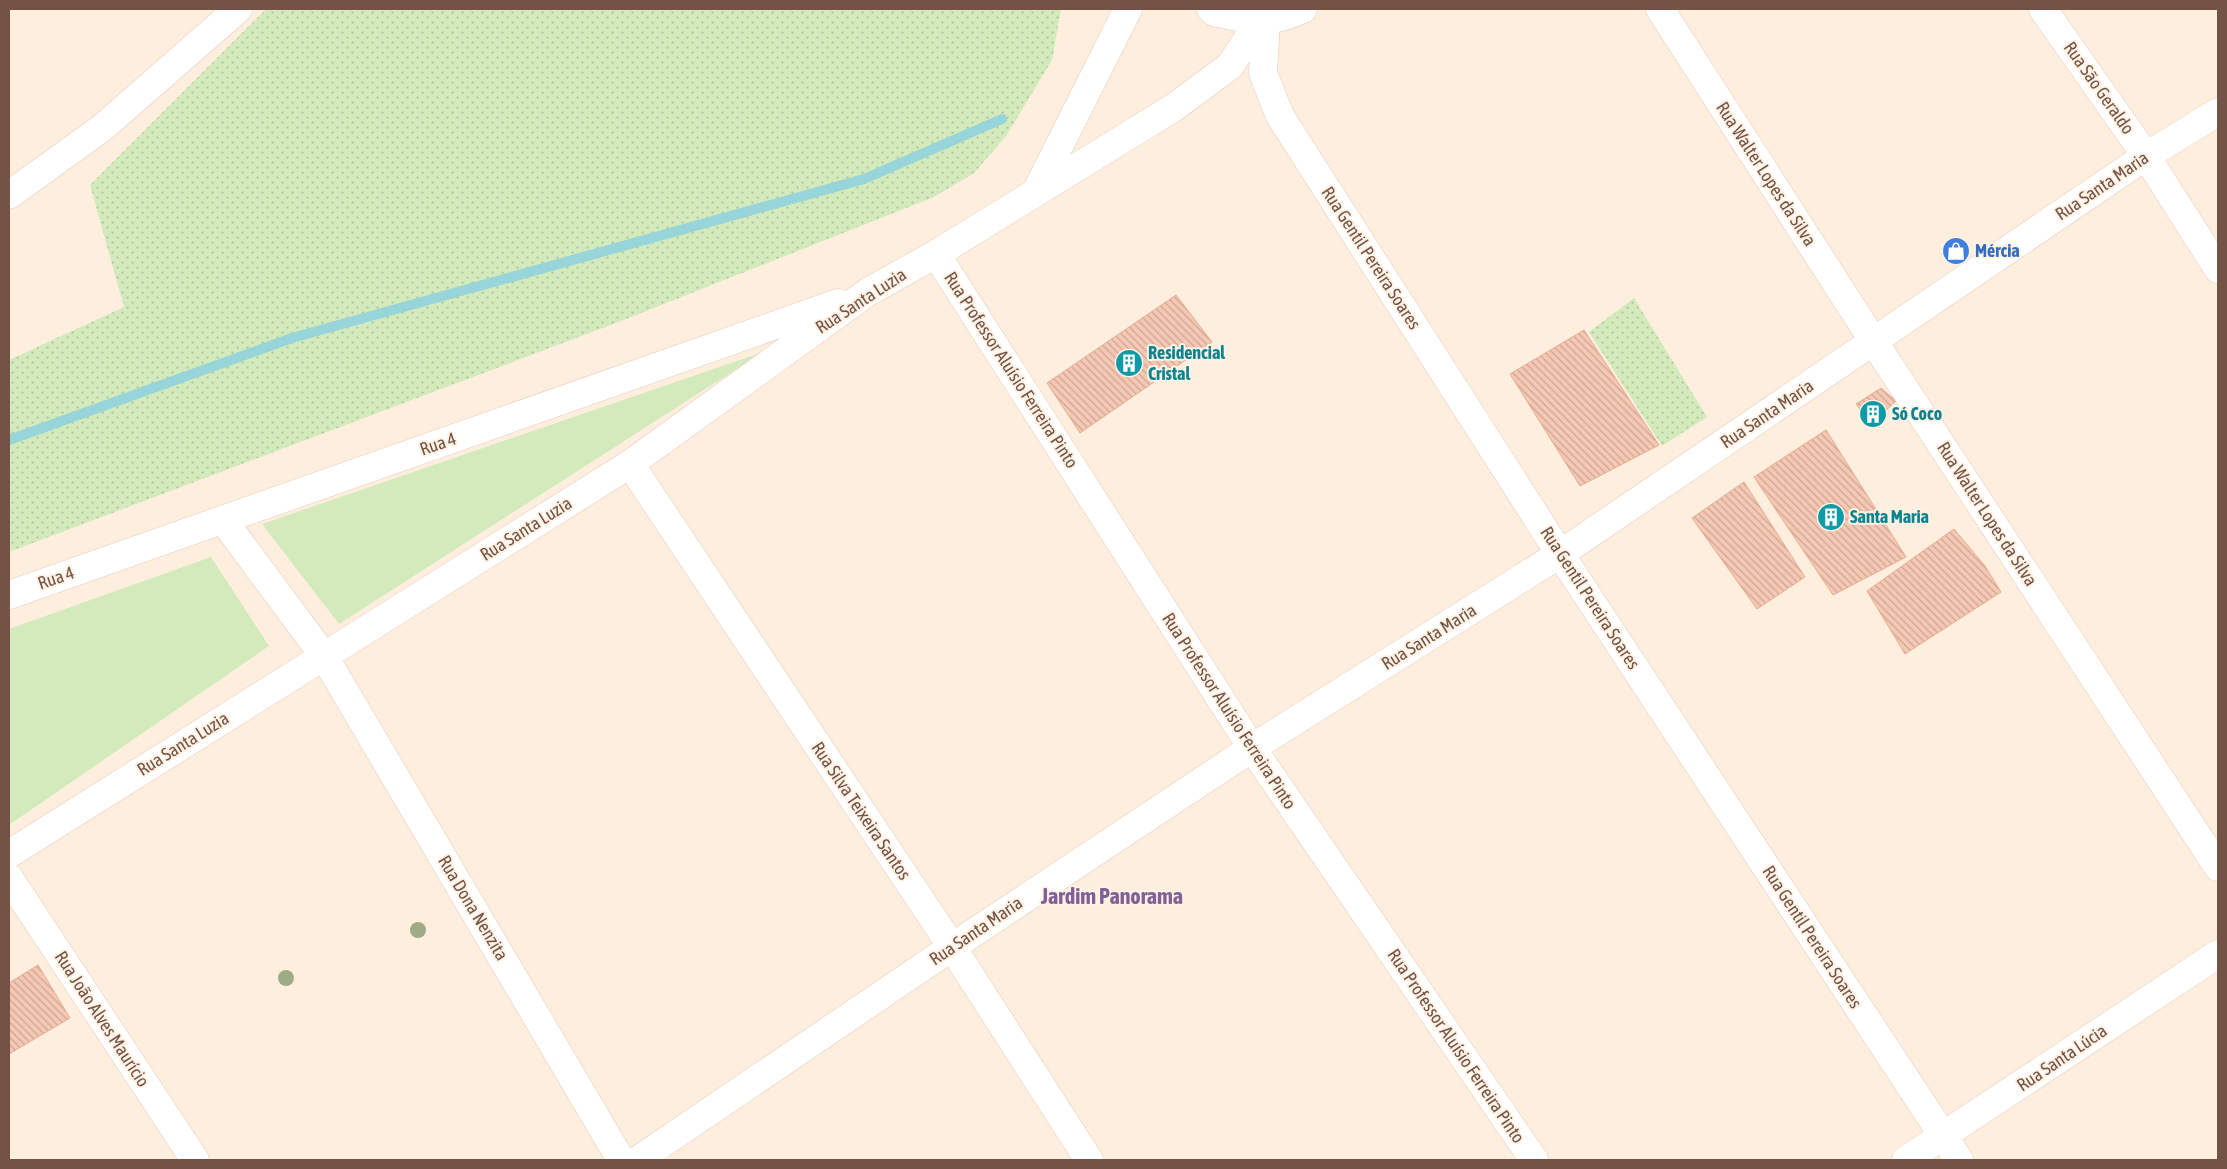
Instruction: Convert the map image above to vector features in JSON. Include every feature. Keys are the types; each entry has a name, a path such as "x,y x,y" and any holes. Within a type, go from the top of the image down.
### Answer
{"street":[{"path":"9,195 102,128 238,9"},
{"path":"1036,192 1128,9"},
{"path":"1211,9 1214,12 1262,21 1286,16 1303,9"},
{"name":"Rua Walter Lopes da Silva","path":"1660,9 1874,342 2218,867"},
{"name":"Rua São Geraldo","path":"2043,9 2146,156 2218,269"},
{"name":"Rua Santa Luzia","path":"9,854 630,464 868,292 936,254 1173,108 1230,66 1262,21"},
{"name":"Rua Gentil Pereira Soares","path":"1262,21 1263,73 1280,116 1560,554 1959,1160"},
{"name":"Rua Santa Maria","path":"638,1160 952,947 1252,748 1560,554 2146,156 2218,112"},
{"name":"Rua Professor Aluísio Ferreira Pinto","path":"936,254 1252,748 1534,1160"},
{"name":"Rua 4","path":"9,595 868,292"},
{"name":"Rua Silva Teixeira Santos","path":"630,464 952,947 1088,1160"},
{"name":"Rua Dona Nenzita","path":"222,520 324,656 621,1160"},
{"name":"Rua João Alves Maurício","path":"9,878 195,1160"},
{"name":"Rua Santa Lúcia","path":"1906,1160 2218,954"}],"green space":[{"path":"266,9 1061,9 1052,60 1006,136 974,173 934,197 621,321 9,552 9,360 124,307 90,185"},
{"path":"1634,298 1707,417 1662,446 1589,332"},
{"path":"763,352 339,624 262,524"},
{"path":"211,557 269,646 9,825 9,629"}],"building":[{"name":"Residencial Cristal","path":"1176,295 1212,342 1080,433 1047,383"},
{"path":"1584,330 1659,445 1580,486 1510,374"},
{"name":"Só Coco","path":"1881,388 1896,401 1871,424 1856,404"},
{"name":"Santa Maria","path":"1826,430 1906,557 1833,595 1754,477"},
{"path":"1744,482 1805,577 1757,609 1692,518"},
{"path":"1954,529 1985,566 2001,592 1905,654 1867,591"},
{"path":"38,965 70,1018 9,1054 9,983"}],"waterway":[{"path":"9,440 292,338 864,179 1002,119"}],"place":[{"name":"Mércia","path":"1956,251"},
{"name":"Residencial Cristal","path":"1129,363"},
{"name":"Só Coco","path":"1873,414"},
{"name":"Santa Maria","path":"1831,517"}],"district":[{"name":"Jardim Panorama","path":"1112,896"}]}
